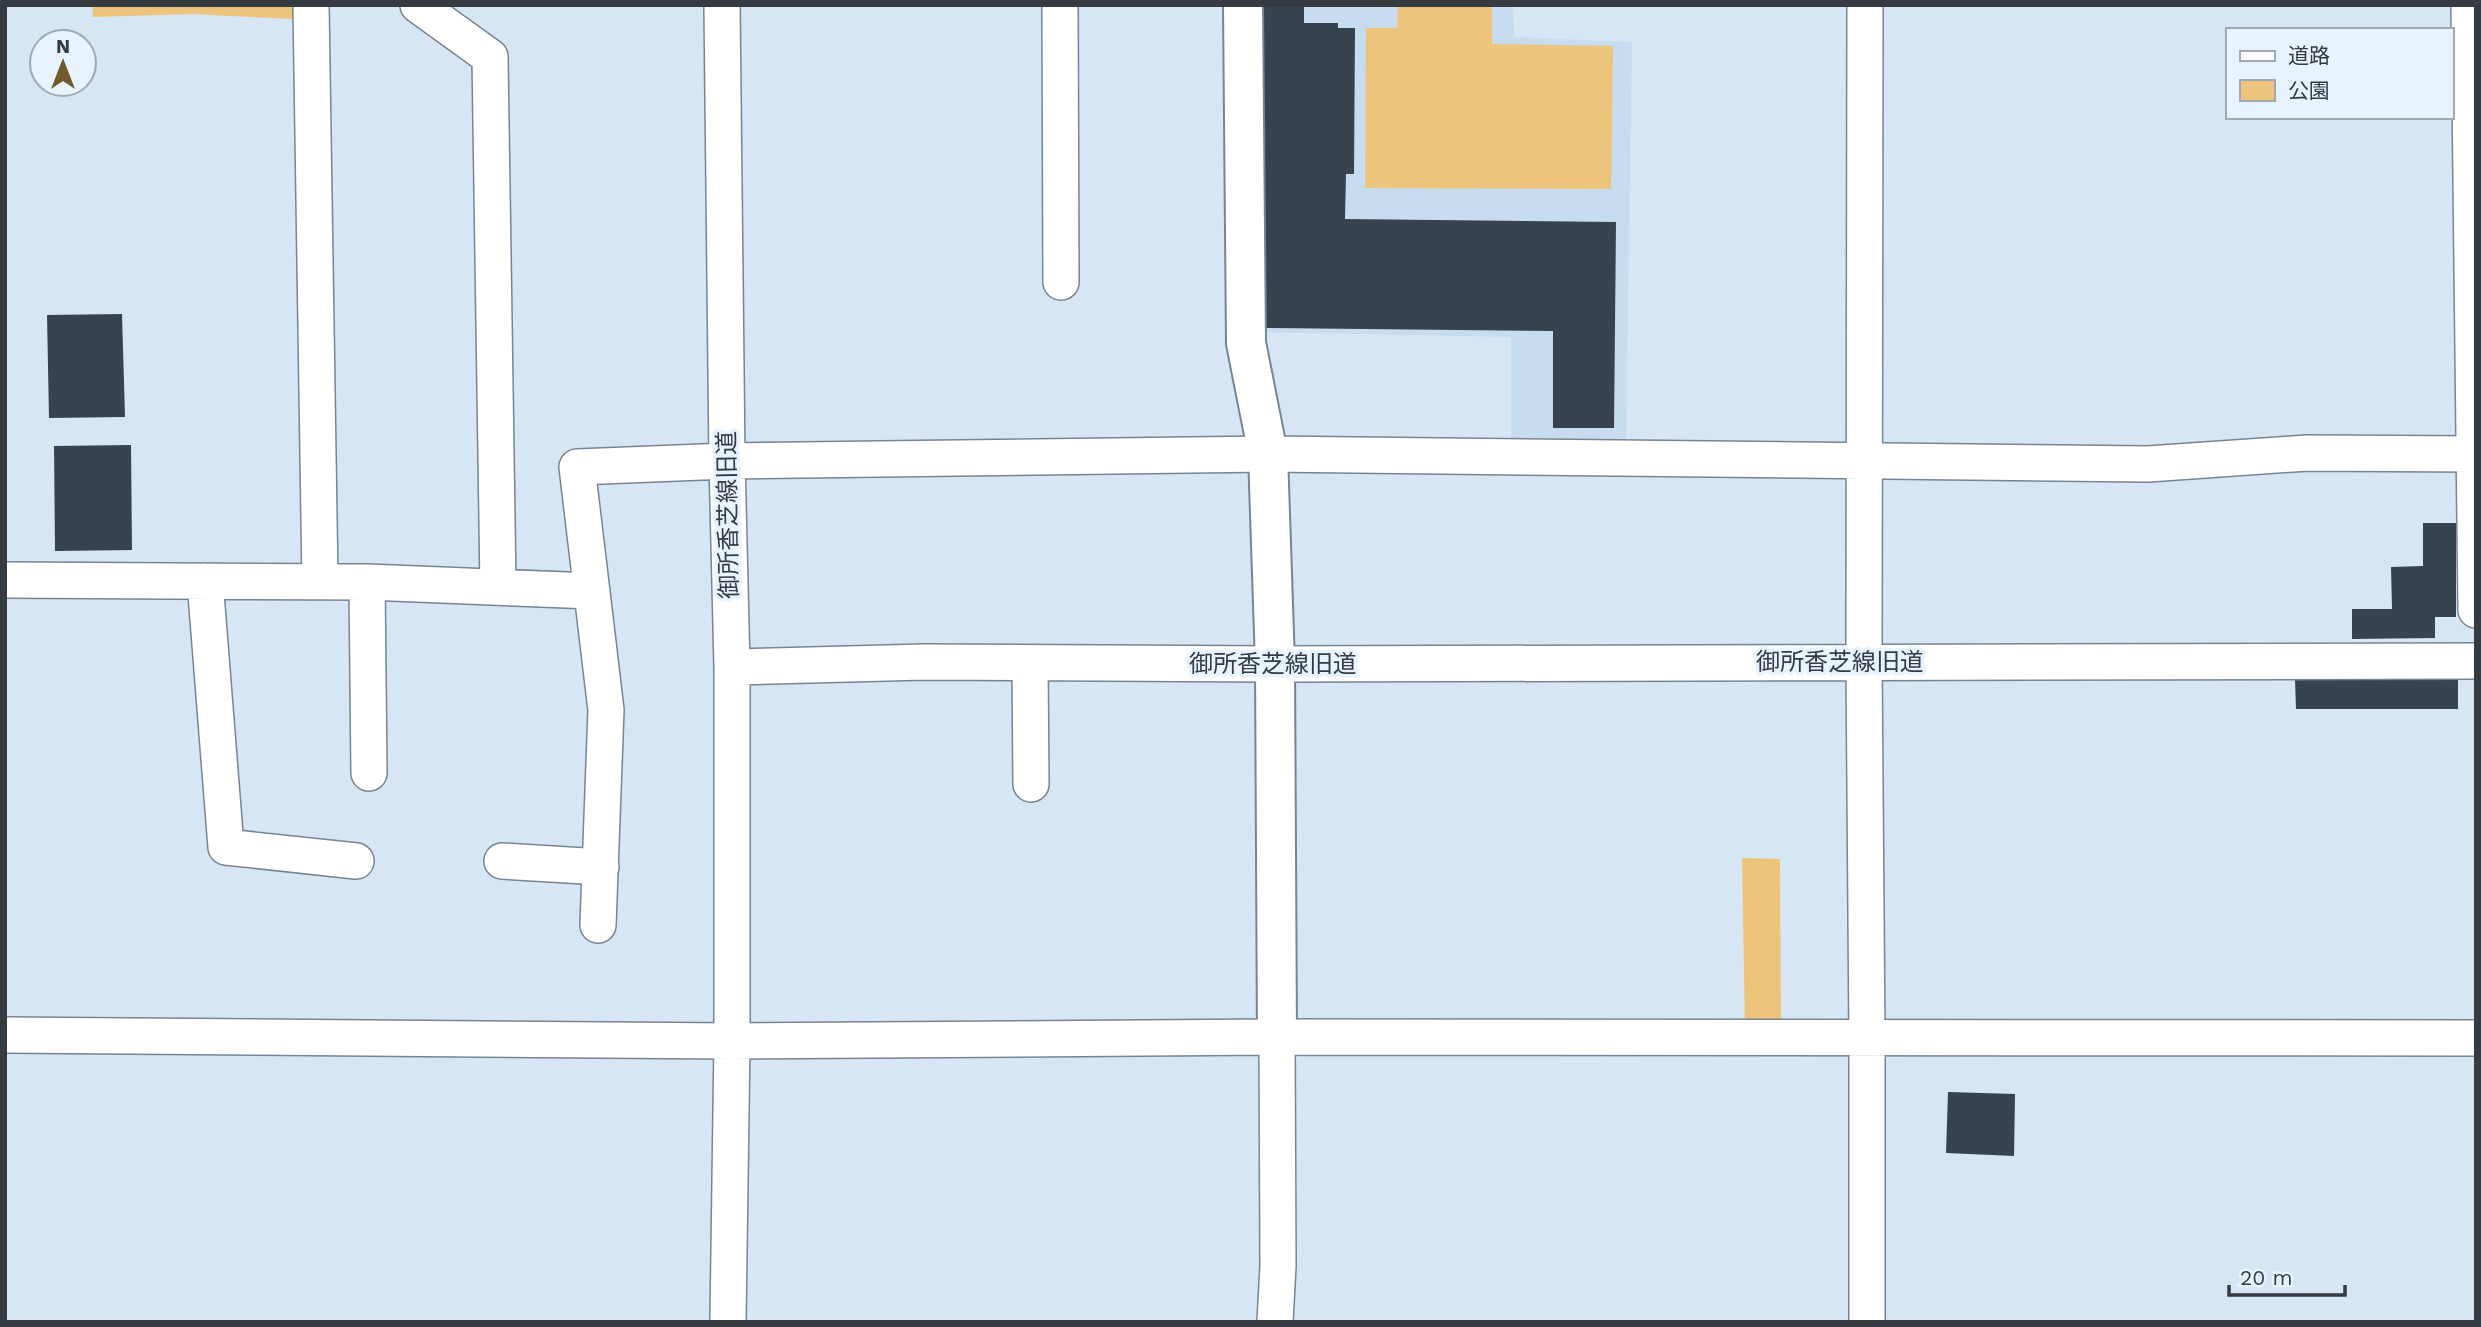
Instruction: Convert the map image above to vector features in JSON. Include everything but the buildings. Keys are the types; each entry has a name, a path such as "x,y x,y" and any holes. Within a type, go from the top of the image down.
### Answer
{"street":[{"path":"311,5 320,582"},
{"path":"418,5 490,57 498,587"},
{"name":"御所香芝線旧道","path":"722,5 732,667 925,662 1275,664 2476,661"},
{"path":"1060,5 1061,282"},
{"path":"1243,5 1246,343 1268,454 1275,664 1278,1266 1275,1322"},
{"path":"1865,5 1867,1322"},
{"path":"2469,5 2476,610"},
{"path":"598,925 606,710 577,467 727,461 1268,454 2148,464 2307,453 2475,454"},
{"path":"5,580 367,582 592,591"},
{"path":"205,580 226,848 356,861"},
{"path":"367,582 369,773"},
{"path":"1030,663 1031,784"},
{"path":"728,1322 732,1041 732,667"},
{"path":"502,861 601,867"},
{"path":"5,1035 732,1041 1277,1037 2476,1038"}],"shaded area":[{"path":"1259,5 1513,5 1514,37 1632,42 1626,447 1511,448 1511,337 1263,332"}],"green space":[{"path":"92,5 294,5 293,19 192,14 93,17"},
{"path":"1398,5 1492,5 1492,44 1613,46 1611,189 1365,188 1366,28 1397,28"},
{"path":"1742,858 1780,859 1781,1028 1745,1026"}]}
